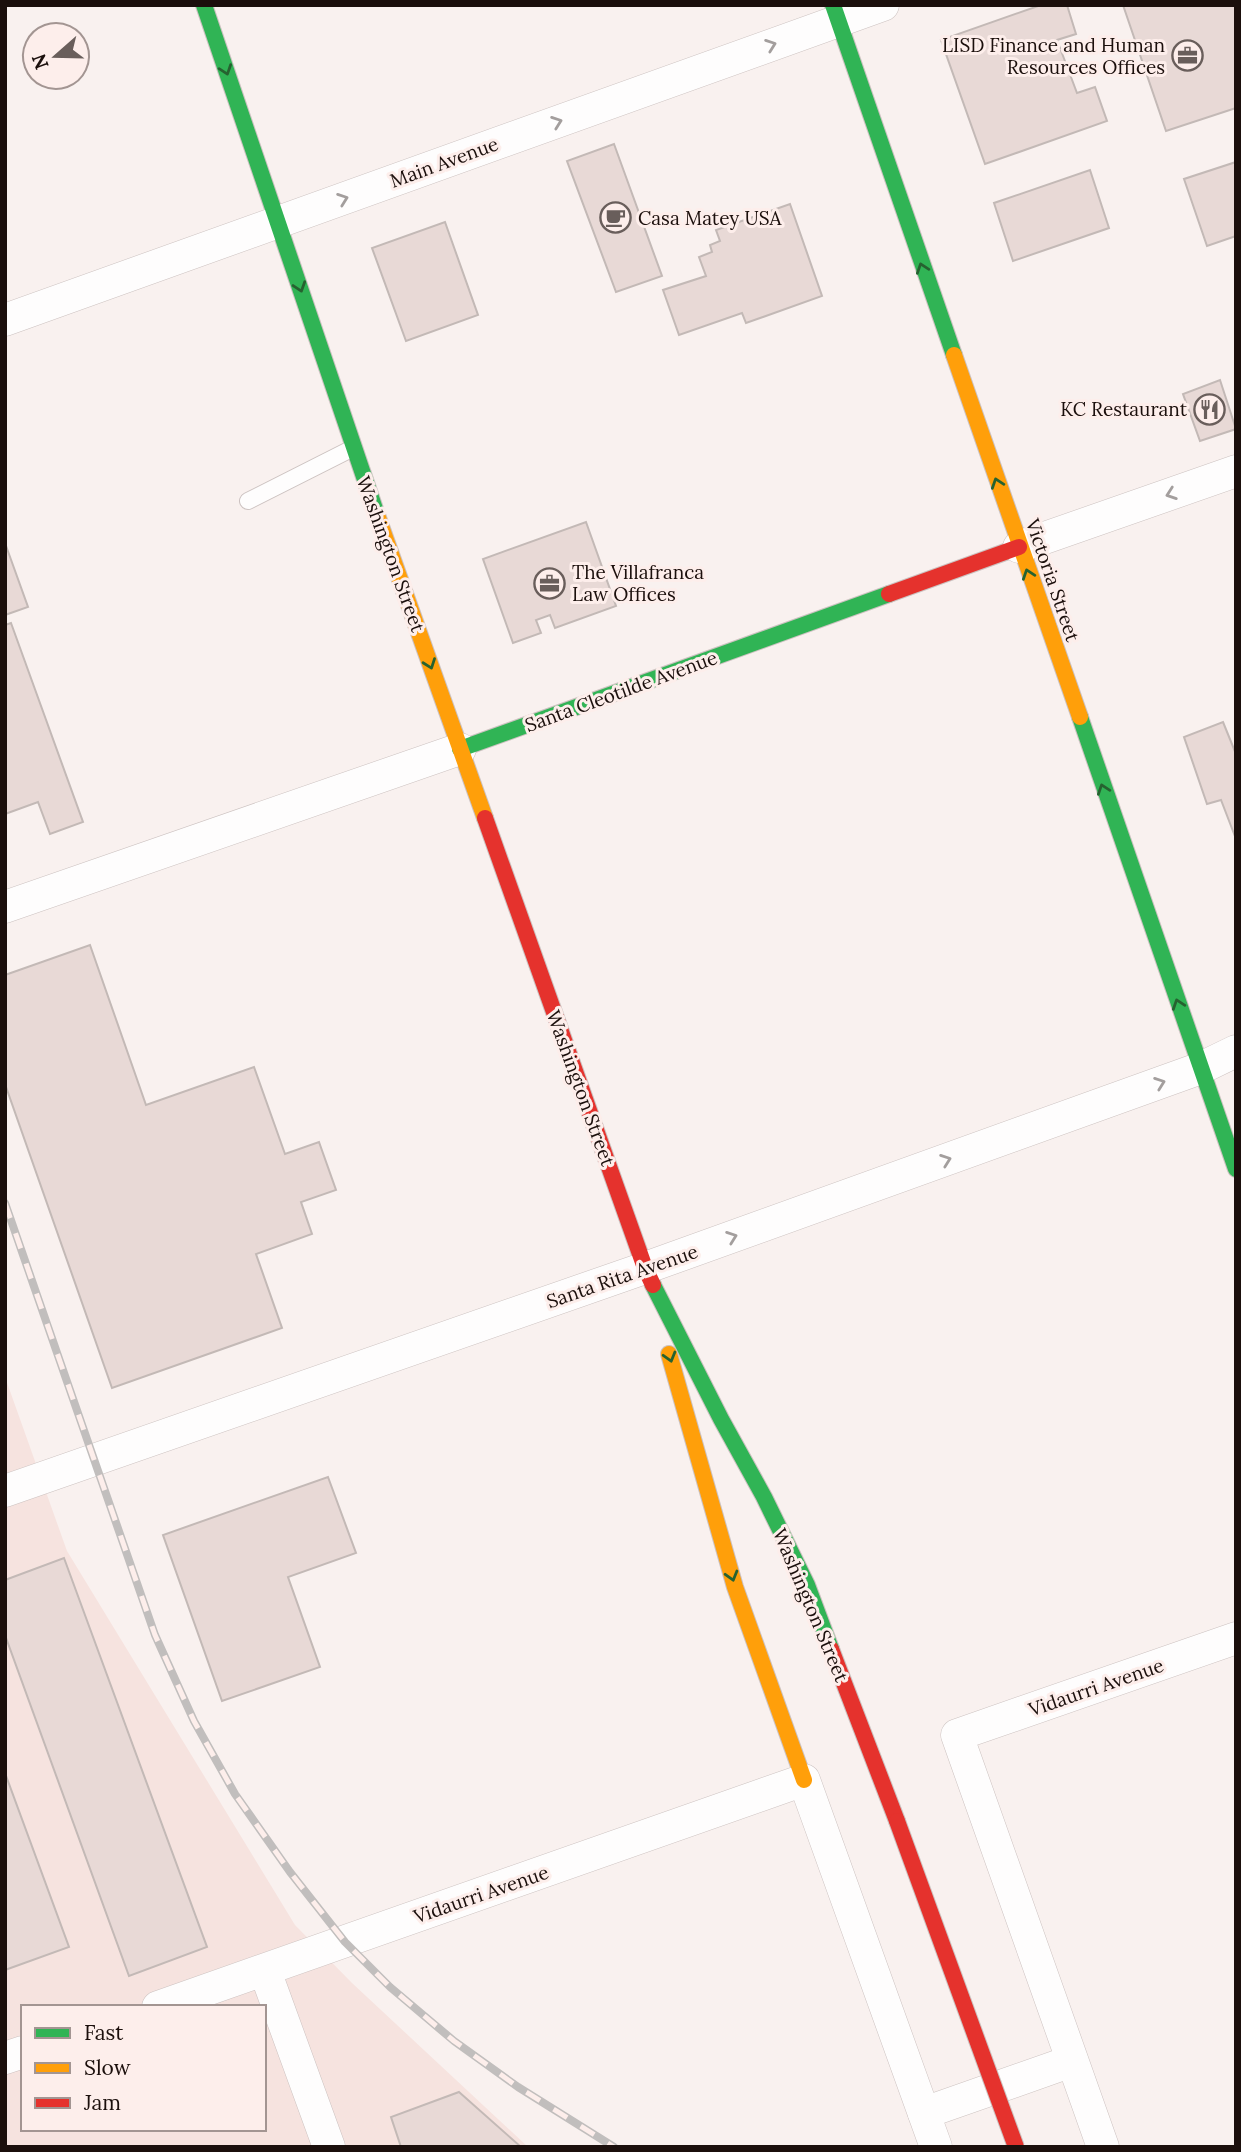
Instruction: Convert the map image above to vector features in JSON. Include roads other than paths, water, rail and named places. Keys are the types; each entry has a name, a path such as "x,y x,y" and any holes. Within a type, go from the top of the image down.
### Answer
{"main road":[{"name":"Washington Street","path":"204,5 353,448 645,1268 807,1585 1016,2147"},
{"name":"Victoria Street","path":"835,13 1236,1169"},
{"name":"Santa Cleotilde Avenue","path":"460,749 1019,547"},
{"path":"645,1268 735,1587 804,1780"}],"street":[{"name":"Main Avenue","path":"5,320 278,222 835,13 883,5"},
{"name":"Santa Cleotilde Avenue","path":"1019,547 1236,471"},
{"name":"Santa Cleotilde Avenue","path":"5,907 460,749"},
{"name":"Santa Rita Avenue","path":"5,1491 645,1268 1201,1068 1236,1051"},
{"name":"Vidaurri Avenue","path":"1072,2061 957,1735 1236,1638"},
{"name":"Vidaurri Avenue","path":"164,2005 804,1780"},
{"path":"804,1780 936,2147"},
{"path":"265,1971 329,2147"},
{"path":"924,2113 1072,2061 1102,2147"}],"lane":[{"path":"248,501 353,448"}],"railway":[{"path":"5,1203 155,1635 194,1721 235,1794 290,1872 345,1942 390,1987 454,2041 518,2087 614,2147"}],"place":[{"name":"LISD Finance and Human Resources Offices","path":"1188,56"},
{"name":"Casa Matey USA","path":"615,218"},
{"name":"KC Restaurant","path":"1210,409"},
{"name":"The Villafranca Law Offices","path":"549,583"}]}
